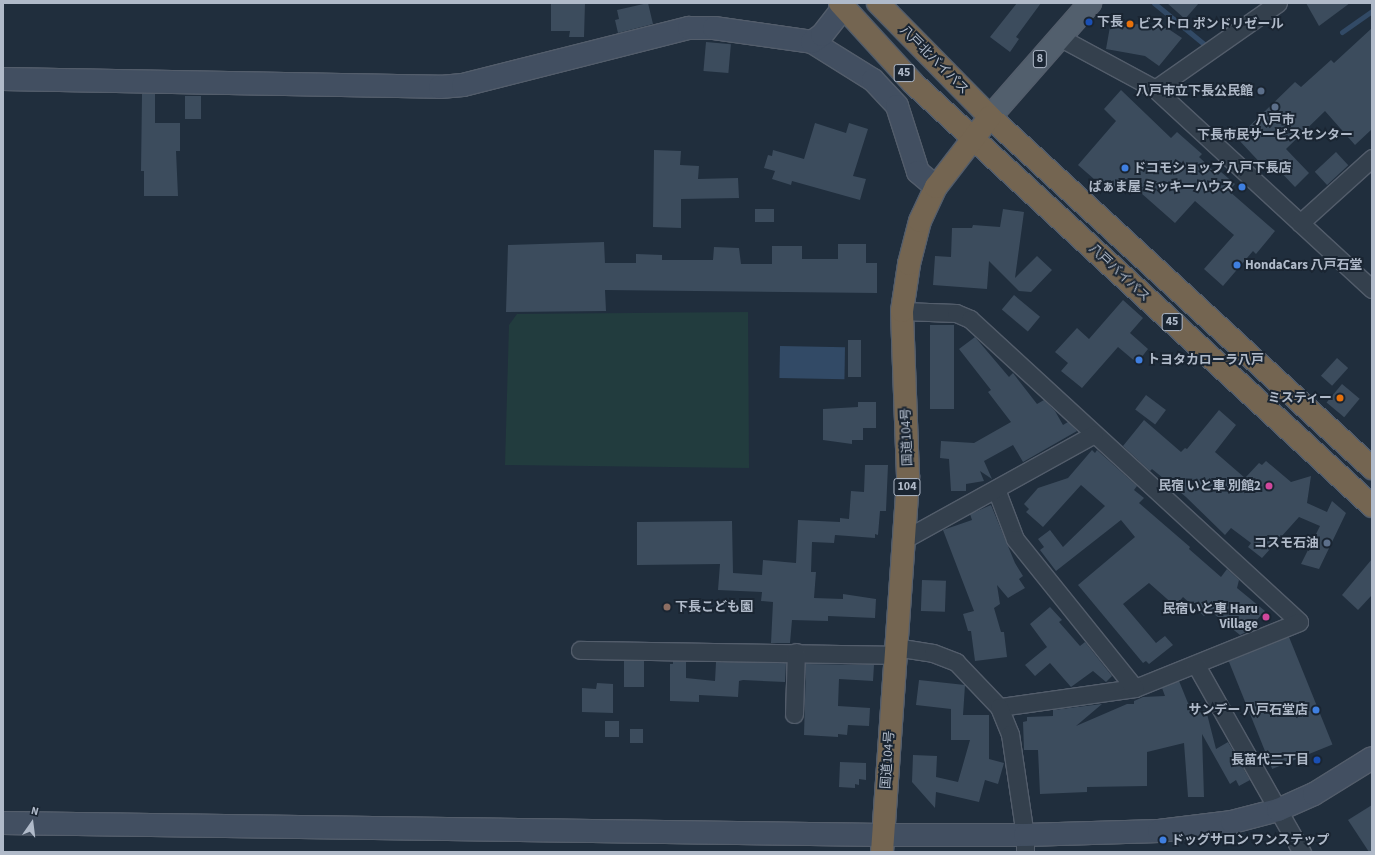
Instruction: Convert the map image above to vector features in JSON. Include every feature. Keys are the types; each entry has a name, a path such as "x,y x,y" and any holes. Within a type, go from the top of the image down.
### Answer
{"highway":[{"name":"八戸北バイパス","path":"878,3 990,117"},
{"name":"45","path":"842,5 914,83 972,138"},
{"name":"国道104号","path":"882,844 908,476 902,311 909,264 920,221 936,187 972,138 990,117"},
{"name":"45","path":"990,117 1372,468"},
{"name":"八戸バイパス","path":"972,138 1372,506"}],"main road":[{"name":"8","path":"990,117 1058,37 1090,3"}],"street":[{"path":"1155,89 1278,3"},
{"path":"812,42 822,35 842,5"},
{"path":"3,79 440,87 463,85 689,28 714,28 812,42 873,80 897,106 918,172 936,187"},
{"path":"1058,37 1155,89 1372,289"},
{"path":"1300,223 1372,158"},
{"path":"902,311 956,313 970,319 1299,622 1196,665 1135,688 999,707"},
{"path":"903,540 1094,434"},
{"path":"996,489 1015,539 1135,688"},
{"path":"580,650 796,652 895,651 933,653 956,662 999,707 1010,734 1025,844"},
{"path":"794,714 796,652"},
{"path":"1196,665 1302,852"},
{"path":"3,823 882,844 1025,844 1159,832 1232,822 1278,810 1314,794 1372,758"}],"green space":[{"path":"748,312 749,468 505,465 509,325 517,314"}],"water":[{"path":"780,346 845,347 844,379 779,378"}],"building":[{"path":"551,3 585,3 584,37 569,37 570,31 551,31"},
{"path":"648,3 653,24 618,33 615,20 619,19 617,10"},
{"path":"1017,3 1041,3 1016,37 1019,39 1010,52 990,37"},
{"path":"1167,3 1199,3 1185,19"},
{"path":"1306,3 1350,3 1319,26"},
{"path":"1111,21 1167,28 1182,38 1159,66 1145,56 1106,49"},
{"path":"1372,28 1372,129 1355,145 1325,111 1286,149 1309,173 1295,187 1272,163 1266,169 1237,138 1295,82 1301,87 1331,60 1334,63"},
{"path":"706,42 731,44 728,73 703,71"},
{"path":"1121,90 1171,138 1177,132 1202,154 1199,157 1218,175 1221,172 1235,184 1229,191 1275,231 1256,254 1253,251 1223,286 1204,269 1234,235 1195,201 1175,223 1124,178 1110,193 1078,165 1116,121 1104,109"},
{"path":"142,94 155,94 155,123 180,123 180,151 176,151 178,196 144,196 144,171 141,171"},
{"path":"185,96 201,96 201,119 185,119"},
{"path":"815,123 846,133 849,123 868,129 853,176 866,179 860,200 792,181 791,185 772,179 775,171 764,168 768,155 772,156 773,150 804,159"},
{"path":"654,150 681,151 680,165 699,166 698,179 738,178 739,198 681,199 681,228 653,227"},
{"path":"1336,152 1348,165 1327,185 1315,172"},
{"path":"755,209 774,209 774,222 755,222"},
{"path":"1003,209 1024,212 1015,278 1037,256 1052,270 1031,292 1019,291 989,261 987,289 933,285 935,256 951,257 952,228 972,228 973,225 1000,227"},
{"path":"604,242 605,263 636,263 636,254 662,255 662,260 713,260 714,247 739,248 741,264 772,264 772,246 802,246 802,259 838,259 838,244 866,244 866,263 877,263 877,293 605,290 606,311 506,312 508,245"},
{"path":"1014,295 1040,317 1028,331 1002,310"},
{"path":"1123,300 1143,318 1130,333 1148,349 1137,363 1118,347 1082,388 1061,371 1068,363 1055,352 1077,328 1089,339"},
{"path":"930,325 954,325 954,409 930,409"},
{"path":"975,337 1009,377 1013,373 1037,404 1044,400 1055,411 1063,425 1068,422 1077,431 1023,462 1013,445 984,461 992,479 980,471 984,481 966,484 966,491 951,491 949,459 940,458 941,441 974,443 1011,422 988,392 991,390 959,349"},
{"path":"848,340 861,340 861,377 848,377"},
{"path":"1337,358 1348,368 1332,386 1321,376"},
{"path":"1342,384 1360,399 1344,417 1327,402"},
{"path":"1146,395 1166,410 1155,424 1135,409"},
{"path":"858,402 876,402 876,428 863,428 863,440 852,440 852,444 823,440 823,409 858,407"},
{"path":"1219,410 1236,425 1215,452 1245,478 1259,463 1262,465 1266,461 1291,482 1311,476 1307,503 1327,512 1332,501 1346,513 1319,569 1301,564 1320,526 1299,517 1262,558 1248,547 1251,543 1231,528 1225,535 1186,497 1152,469 1150,471 1123,446 1144,420 1181,452 1185,448 1187,449"},
{"path":"1092,450 1095,453 1097,450 1137,486 1134,490 1144,498 1139,503 1190,547 1189,549 1221,577 1227,569 1239,580 1237,588 1265,611 1246,632 1240,635 1209,610 1204,616 1183,597 1175,606 1149,583 1123,604 1156,643 1165,636 1173,645 1149,664 1146,661 1143,663 1078,585 1135,537 1121,520 1056,571 1040,550 1044,547 1038,539 1050,530 1063,547 1105,506 1081,485 1043,527 1026,512 1029,509 1024,504 1038,488 1068,478"},
{"path":"865,465 888,465 886,511 880,511 878,535 875,534 875,538 835,535 834,543 812,542 811,572 816,572 814,598 843,599 843,594 876,599 875,618 828,616 828,621 792,620 790,643 771,643 773,602 761,601 762,592 718,590 720,564 637,565 637,522 732,521 733,573 762,575 763,560 796,563 798,520 840,522 840,518 849,519 851,491 864,492"},
{"path":"991,505 1015,563 1023,576 1019,579 1025,588 1008,598 997,585 1000,604 994,608 1001,632 1004,632 1007,657 975,661 971,631 968,631 963,614 974,611 943,530 972,520 970,514"},
{"path":"1372,559 1372,595 1358,610 1342,595"},
{"path":"922,580 946,581 945,612 921,611"},
{"path":"1050,607 1062,620 1059,622 1080,646 1085,642 1112,676 1106,682 1093,671 1071,687 1050,663 1035,676 1025,665 1047,647 1030,624"},
{"path":"1289,637 1332,745 1272,769 1229,661"},
{"path":"624,661 644,661 644,687 624,687"},
{"path":"673,661 686,662 686,678 715,681 716,662 786,663 785,682 743,680 739,681 738,697 699,695 699,702 670,701 670,664 673,664"},
{"path":"806,664 874,665 873,681 839,679 838,706 870,708 869,726 848,725 847,735 838,734 838,737 804,735"},
{"path":"919,680 965,685 963,715 989,715 989,759 1004,763 998,784 985,780 979,802 936,792 935,808 912,782 913,755 937,756 936,777 958,782 970,740 951,740 951,709 916,705"},
{"path":"1179,681 1192,713 1206,710 1216,749 1228,742 1250,780 1239,786 1236,780 1230,784 1202,734 1204,797 1188,797 1184,743 1147,752 1147,786 1087,787 1087,792 1040,794 1038,750 1024,750 1023,722 1027,721 1027,717 1053,716 1053,710 1102,704 1076,726 1127,704 1134,704 1134,701 1143,697 1165,696 1162,688"},
{"path":"597,683 613,684 613,713 582,712 582,688 596,689"},
{"path":"605,721 619,721 619,737 605,737"},
{"path":"630,729 643,729 643,743 630,743"},
{"path":"840,762 866,763 866,780 859,779 859,785 855,784 855,788 839,787"},
{"path":"1372,805 1372,852 1369,852 1348,820"}],"waterway":[{"path":"1154,3 1204,44"},
{"path":"1342,32 1372,11"}],"place":[{"name":"下長","path":"1089,22"},
{"name":"ビストロ ポンドリゼール","path":"1130,24"},
{"name":"八戸市立下長公民館","path":"1261,91"},
{"name":"八戸市 下長市民サービスセンター","path":"1275,107"},
{"name":"ドコモショップ 八戸下長店","path":"1125,168"},
{"name":"ぱぁま屋 ミッキーハウス","path":"1242,187"},
{"name":"HondaCars 八戸石堂","path":"1237,265"},
{"name":"トヨタカローラ八戸","path":"1139,360"},
{"name":"ミスティー","path":"1340,398"},
{"name":"民宿 いと車 別館2","path":"1269,486"},
{"name":"コスモ石油","path":"1327,543"},
{"name":"下長こども園","path":"667,607"},
{"name":"民宿いと車 Haru Village","path":"1266,617"},
{"name":"サンデー 八戸石堂店","path":"1316,710"},
{"name":"長苗代二丁目","path":"1317,760"},
{"name":"ドッグサロン ワンステップ","path":"1163,840"}]}
